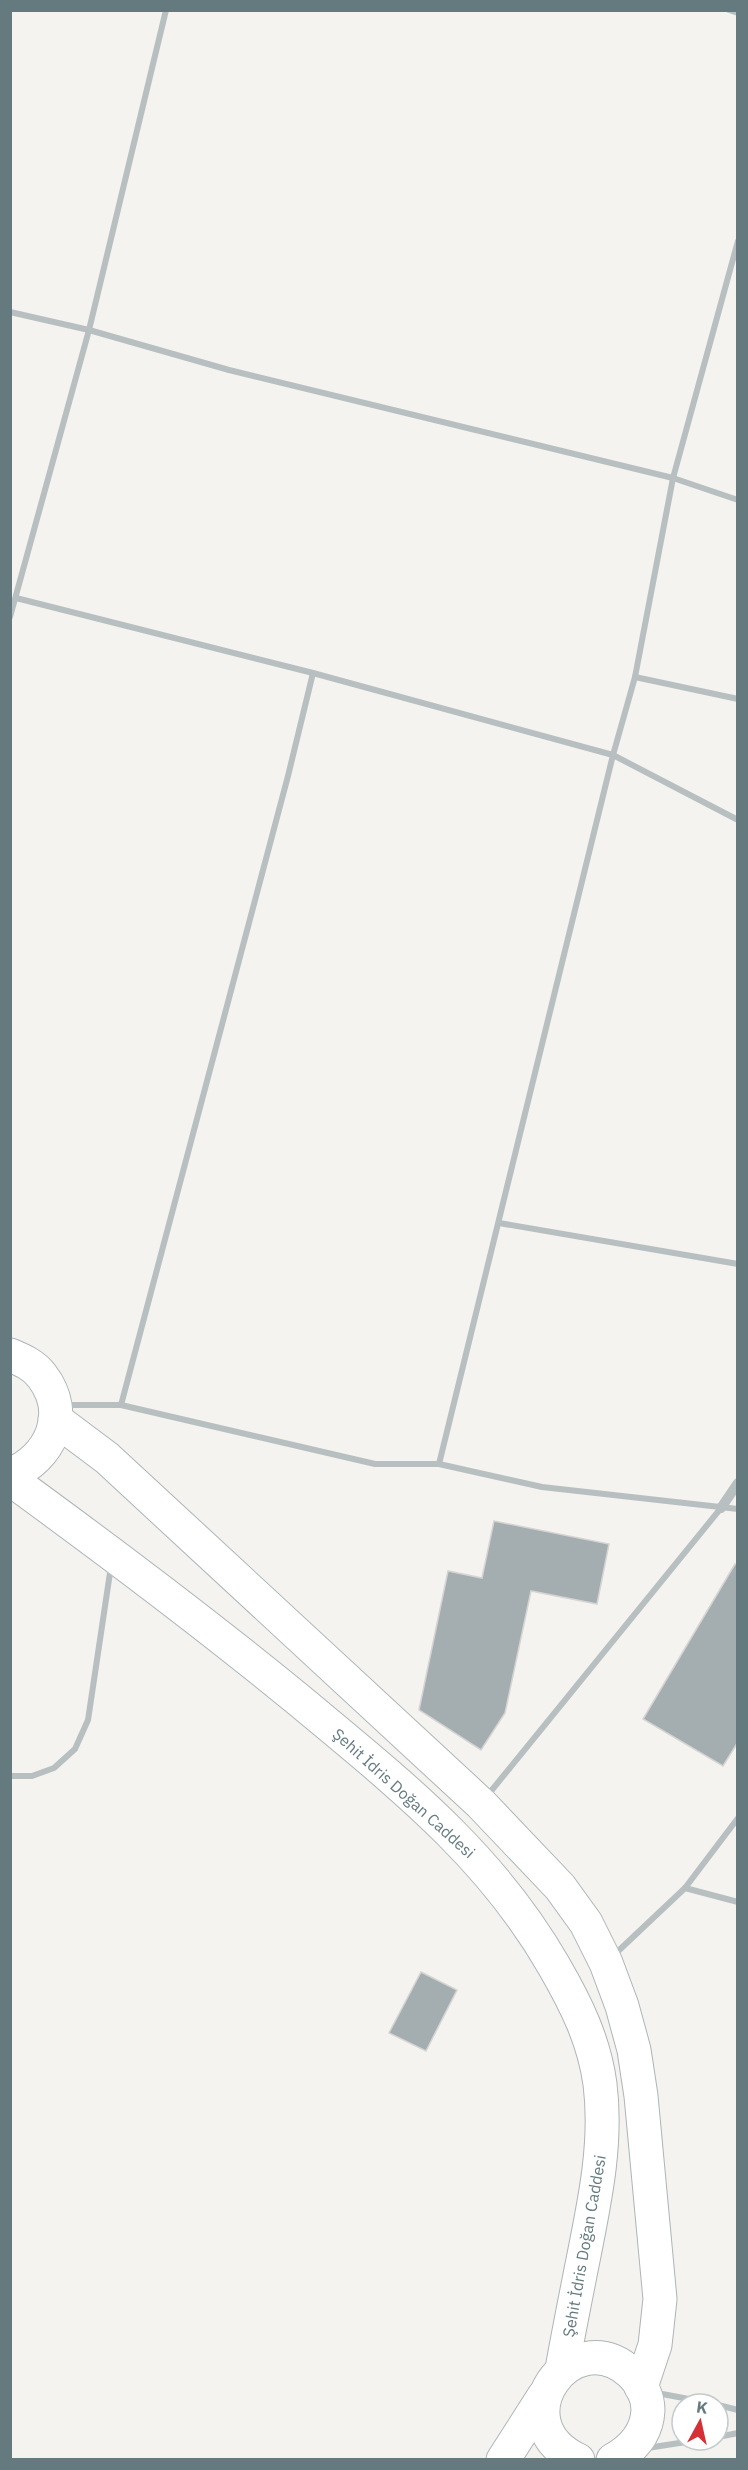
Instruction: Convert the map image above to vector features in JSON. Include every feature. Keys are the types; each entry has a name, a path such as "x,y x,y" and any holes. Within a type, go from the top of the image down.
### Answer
{"main road":[{"path":"10,1355 28,1363 41,1374 50,1389 55,1412 51,1439 40,1456 10,1477"},
{"path":"55,1412 481,1804 560,1887 586,1923 606,1963 622,2006 634,2050 641,2096 660,2299 655,2345 643,2389"},
{"name":"Şehit İdris Doğan Caddesi","path":"10,1477 212,1629 379,1766 442,1823 481,1863 514,1903 572,1996 589,2034 600,2083 603,2127 592,2213 562,2369"},
{"path":"503,2460 544,2396 551,2381 562,2369 576,2361 592,2358 609,2359 624,2366 636,2377 643,2389 648,2407 646,2424 639,2439 620,2455"},
{"path":"544,2396 542,2413 546,2429 554,2443 566,2454 578,2460"}],"street":[{"path":"10,617 89,330 166,10"},
{"path":"729,10 738,13"},
{"path":"439,1464 613,755 635,677 672,478 738,241"},
{"path":"10,312 89,330 229,370 672,478 738,501"},
{"path":"16,598 313,673 613,755 738,820"},
{"path":"121,1405 279,810 313,673"},
{"path":"635,677 738,699"},
{"path":"499,1223 738,1264"},
{"path":"55,1412 121,1405 375,1464 439,1464 542,1487 738,1509"},
{"path":"481,1804 722,1508 738,1483"},
{"path":"10,1776 32,1776 54,1768 75,1749 87,1720 113,1554"},
{"path":"606,1963 686,1888 738,1818"},
{"path":"686,1888 738,1902"},
{"path":"643,2389 670,2394"},
{"path":"620,2455 670,2446"}],"building":[{"path":"494,1521 609,1544 597,1604 531,1591 505,1713 481,1750 419,1710 448,1571 482,1578"},
{"path":"735,1564 738,1565 738,1742 723,1766 643,1719"},
{"path":"421,1972 457,1990 426,2051 389,2033"}]}
